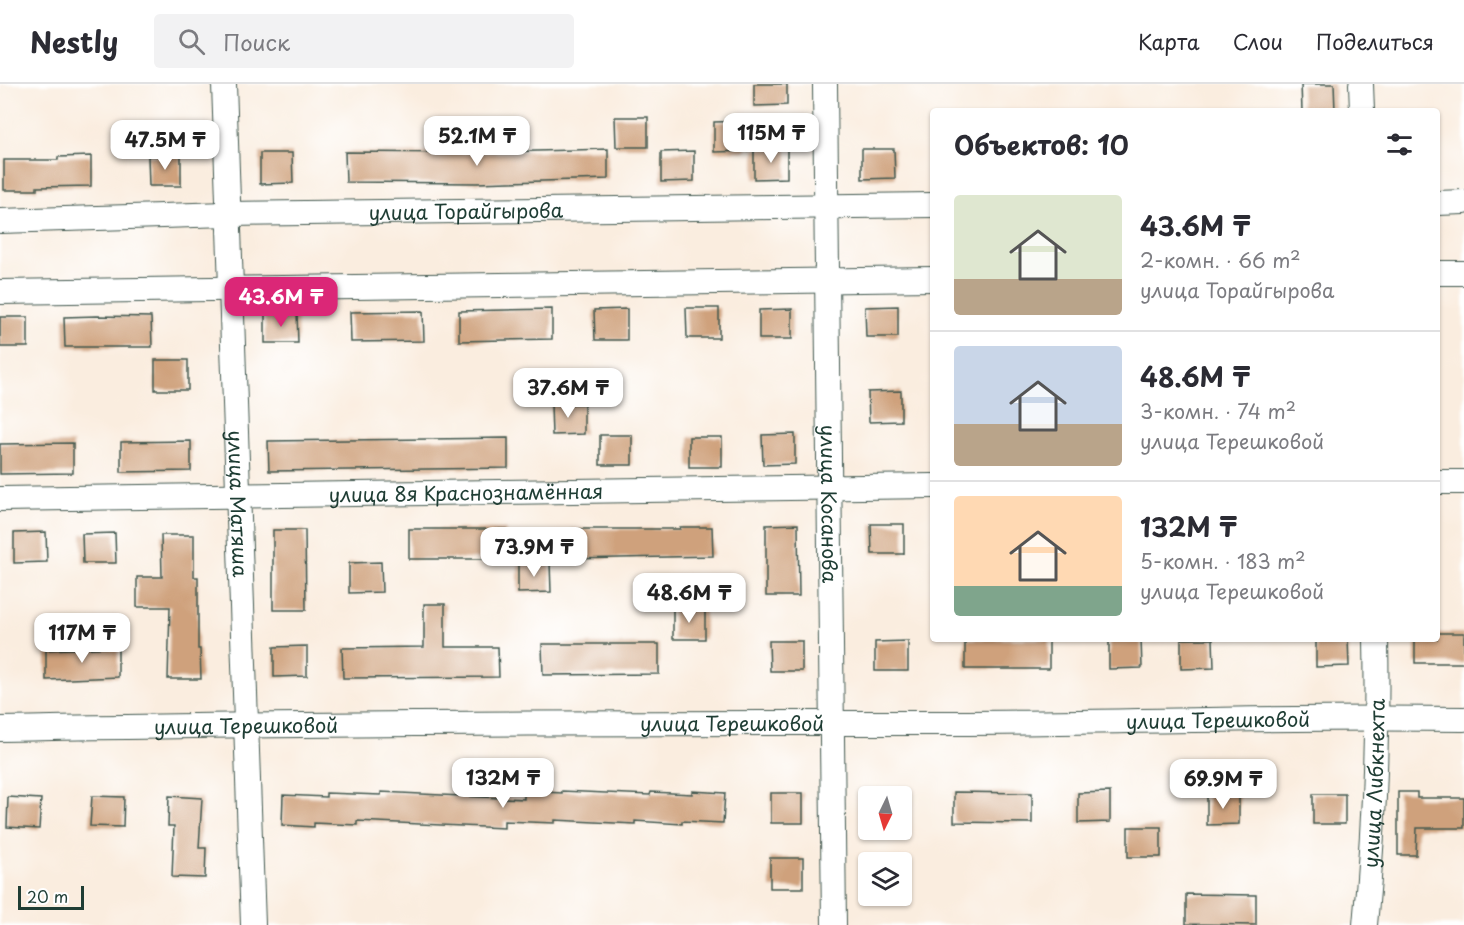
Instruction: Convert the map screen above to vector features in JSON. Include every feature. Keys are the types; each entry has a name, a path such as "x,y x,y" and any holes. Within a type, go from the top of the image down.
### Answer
{"street":[{"name":"улица Матяша","path":"224,84 239,495 244,724 253,925"},
{"name":"улица Косанова","path":"825,84 834,925"},
{"path":"1361,84 1362,108"},
{"path":"1440,203 1464,202"},
{"name":"улица Торайгырова","path":"0,221 227,214 930,206"},
{"path":"1440,273 1464,273"},
{"path":"0,292 930,279"},
{"path":"1440,482 1464,482"},
{"name":"улица 8я Краснознамённая","path":"0,499 930,486"},
{"name":"улица Либкнехта","path":"1365,925 1372,849 1378,718 1376,642"},
{"name":"улица Терешковой","path":"0,729 244,724 951,723 1464,719"}],"building":[{"path":"754,84 787,84 787,105 754,106"},
{"path":"1301,84 1334,84 1335,108 1302,108"},
{"path":"615,117 648,117 648,147 616,147"},
{"path":"747,121 747,151 714,152 714,122"},
{"path":"787,148 787,178 754,179 754,149"},
{"path":"608,149 608,179 477,183 346,182 345,152 469,153"},
{"path":"862,149 894,149 895,178 862,179"},
{"path":"694,151 694,181 661,182 661,152"},
{"path":"260,153 292,153 293,183 260,184"},
{"path":"181,155 181,186 149,186 148,156"},
{"path":"91,156 91,186 4,190 4,160 58,160 58,157"},
{"path":"898,306 898,337 866,337 865,307"},
{"path":"686,308 719,308 719,338 687,338"},
{"path":"552,309 552,339 459,341 459,311"},
{"path":"627,309 627,340 595,340 594,310"},
{"path":"792,309 792,339 759,339 759,310"},
{"path":"423,311 424,341 351,342 350,312"},
{"path":"297,313 298,343 265,343 265,314"},
{"path":"0,317 28,317 28,347 0,347"},
{"path":"64,317 151,317 152,347 65,347"},
{"path":"155,360 188,360 188,390 155,390"},
{"path":"901,391 901,421 869,422 868,392"},
{"path":"551,404 584,404 584,434 552,435"},
{"path":"795,434 795,464 763,465 762,435"},
{"path":"600,435 632,435 632,465 600,465"},
{"path":"689,437 722,437 722,467 689,467"},
{"path":"508,438 508,468 269,471 268,441"},
{"path":"191,441 191,471 121,472 121,442"},
{"path":"73,443 73,473 0,474 0,444"},
{"path":"798,524 799,596 766,596 766,525"},
{"path":"871,524 904,524 904,554 872,554"},
{"path":"680,527 712,527 713,556 571,559 571,529 680,529"},
{"path":"409,529 506,529 506,559 409,559"},
{"path":"273,530 305,530 306,610 273,610"},
{"path":"46,532 47,562 14,563 14,533"},
{"path":"115,533 116,563 83,563 82,534"},
{"path":"161,535 194,535 194,577 198,577 198,649 200,649 201,679 168,679 170,607 137,607 137,577 162,577"},
{"path":"381,562 382,592 349,593 349,563"},
{"path":"550,562 551,592 518,593 518,563"},
{"path":"424,604 445,604 445,647 498,647 499,677 343,678 342,648 424,647"},
{"path":"673,609 705,609 705,639 673,639"},
{"path":"1440,633 1464,633 1464,663 1415,663 1415,642 1440,642"},
{"path":"769,641 802,641 802,671 770,671"},
{"path":"908,641 908,671 875,671 875,642"},
{"path":"965,642 1049,642 1049,669 965,669"},
{"path":"1109,642 1141,642 1142,668 1109,669"},
{"path":"1181,642 1213,642 1214,668 1181,669"},
{"path":"1316,642 1348,642 1349,666 1316,667"},
{"path":"542,644 659,644 659,674 543,675"},
{"path":"307,646 307,676 274,677 274,647"},
{"path":"118,647 118,677 46,680 46,650"},
{"path":"524,791 650,795 651,792 725,793 723,823 682,821 682,824 635,821 635,824 555,820 555,823 504,821 504,828 357,821 357,825 314,823 314,827 282,825 283,795 326,797 326,793 381,795 381,792 524,799"},
{"path":"954,792 1032,793 1032,823 954,822"},
{"path":"1110,792 1110,822 1078,823 1078,793"},
{"path":"1398,792 1417,792 1417,798 1464,798 1464,828 1417,828 1416,855 1398,855"},
{"path":"771,793 803,793 803,823 771,823"},
{"path":"1239,794 1239,824 1207,825 1207,795"},
{"path":"1313,794 1345,794 1345,824 1313,824"},
{"path":"92,796 124,797 123,827 90,826"},
{"path":"169,796 202,798 199,848 206,848 205,878 172,877 174,826 168,826"},
{"path":"8,797 41,799 39,829 7,827"},
{"path":"1128,827 1161,827 1161,857 1128,857"},
{"path":"770,858 803,858 803,888 770,888"},
{"path":"1186,894 1256,895 1256,925 1186,924"}]}
